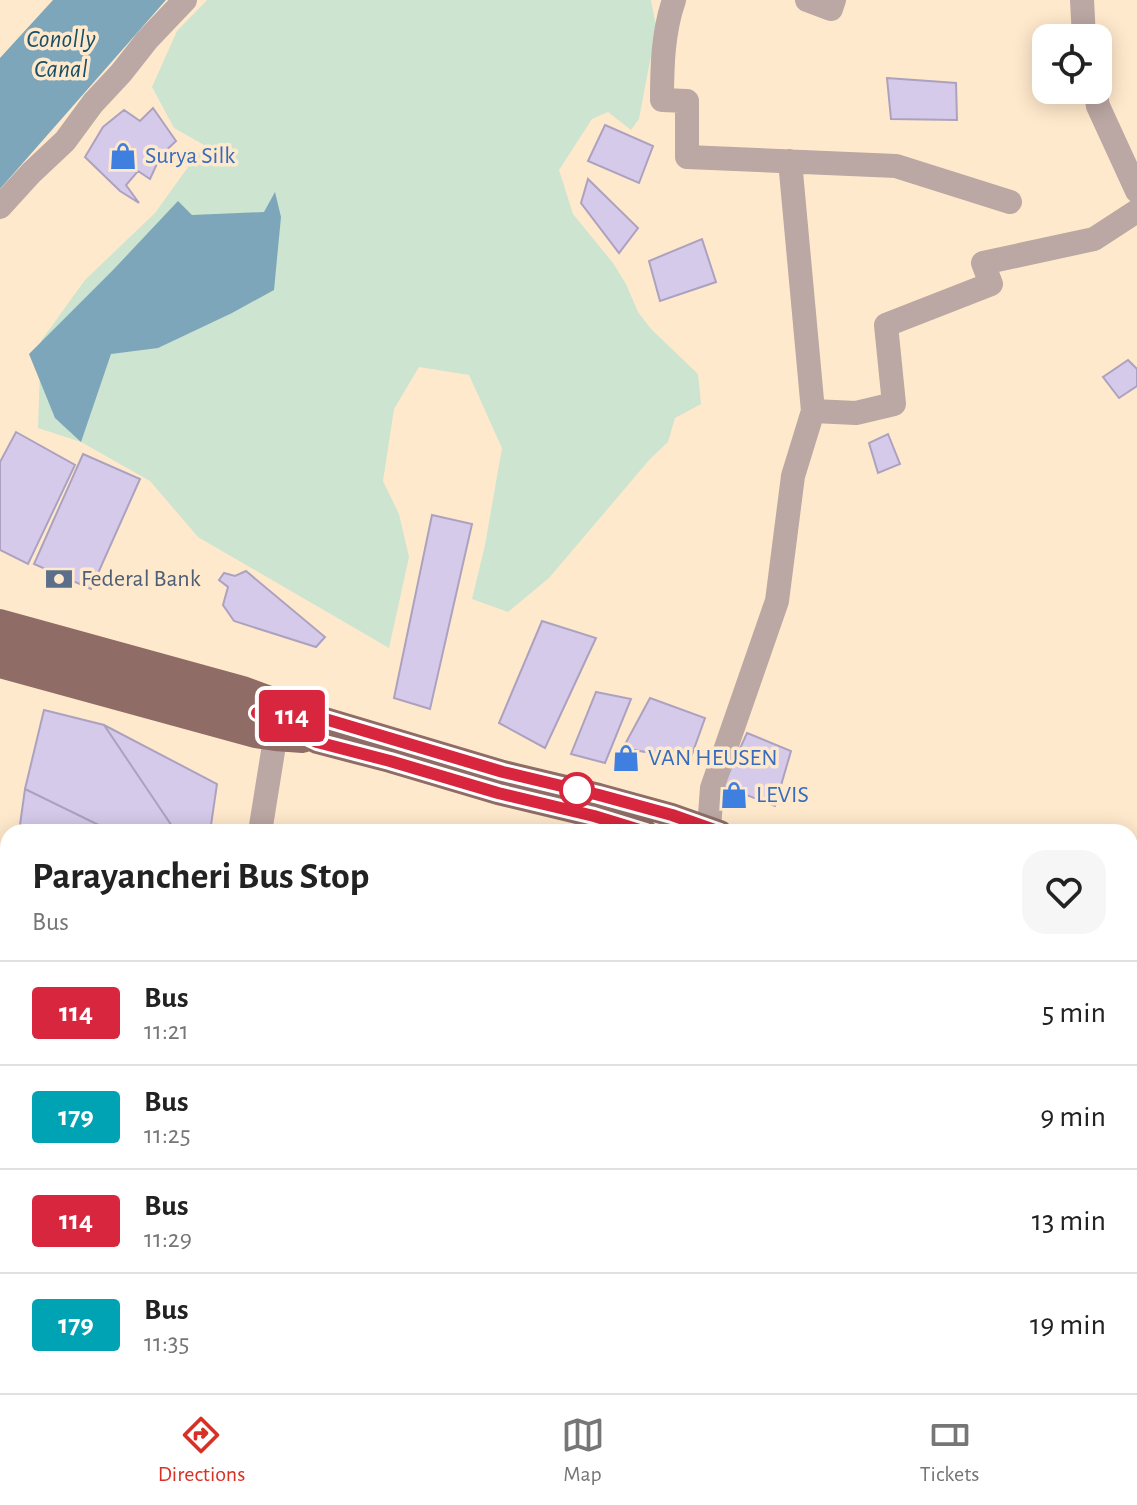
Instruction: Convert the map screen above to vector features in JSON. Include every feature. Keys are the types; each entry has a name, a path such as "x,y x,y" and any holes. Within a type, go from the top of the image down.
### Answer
{"main road":[{"path":"0,621 243,688 321,730 390,761 620,824"},
{"path":"0,642 321,730 599,795 698,824"},
{"path":"0,666 255,736 275,739 321,730"}],"street":[{"path":"0,207 65,141 93,103 185,0"},
{"path":"674,0 668,17 662,65 662,100 687,101 687,157 896,166 1010,202"},
{"path":"807,0 831,9 834,0"},
{"path":"1082,0 1083,24"},
{"path":"1098,104 1137,191"},
{"path":"715,824 712,788 777,601 793,476 813,411 790,161"},
{"path":"813,411 856,413 894,404 886,325 991,284 983,263 1094,239 1137,211"},
{"path":"261,824 275,739"}],"green space":[{"path":"207,0 651,0 657,32 639,119 631,130 608,112 592,119 559,170 573,214 613,263 638,312 651,329 698,374 701,404 675,418 668,442 549,578 508,612 472,599 502,448 469,375 419,367 394,409 383,481 399,514 409,557 389,648 198,537 150,481 81,442 38,428 41,341 85,280 155,213 204,145 174,128 152,87 177,31"}],"water":[{"name":"Conolly Canal","path":"53,0 166,0 0,189 0,58"},
{"path":"275,192 281,217 274,290 158,348 111,354 81,442 55,418 29,354 178,201 192,215 264,212"}],"building":[{"path":"887,78 956,83 957,120 891,119"},
{"name":"Surya Silk","path":"153,108 176,141 161,155 150,179 138,171 126,185 139,203 120,191 85,157 103,127 124,110 140,121"},
{"path":"605,125 653,146 639,183 588,161"},
{"path":"588,179 638,228 619,253 581,203"},
{"path":"702,239 716,282 660,301 649,261"},
{"path":"1128,360 1137,369 1137,386 1119,398 1103,377"},
{"path":"16,432 75,465 28,564 0,550 0,462"},
{"path":"888,434 900,464 878,473 869,443"},
{"path":"83,454 140,479 91,589 34,564"},
{"path":"432,515 472,524 430,709 394,698"},
{"path":"246,571 325,637 316,647 234,621 223,605 228,587 219,580 224,573 235,576"},
{"path":"542,621 596,638 545,748 499,723"},
{"path":"596,692 631,699 605,763 571,754"},
{"path":"650,698 705,718 690,760 623,748"},
{"path":"44,710 104,725 171,824 97,824 25,789"},
{"path":"104,725 217,784 211,824 171,824"},
{"path":"747,733 791,751 775,806 723,786"},
{"path":"25,789 97,824 20,824"}],"bus line":[{"name":"114","path":"620,824 317,742 257,713 325,719 503,772 599,795 697,824"}],"place":[{"name":"Surya Silk","path":"123,156"},
{"name":"Federal Bank","path":"59,579"},
{"name":"VAN HEUSEN","path":"626,758"},
{"name":"LEVIS","path":"734,795"}]}
